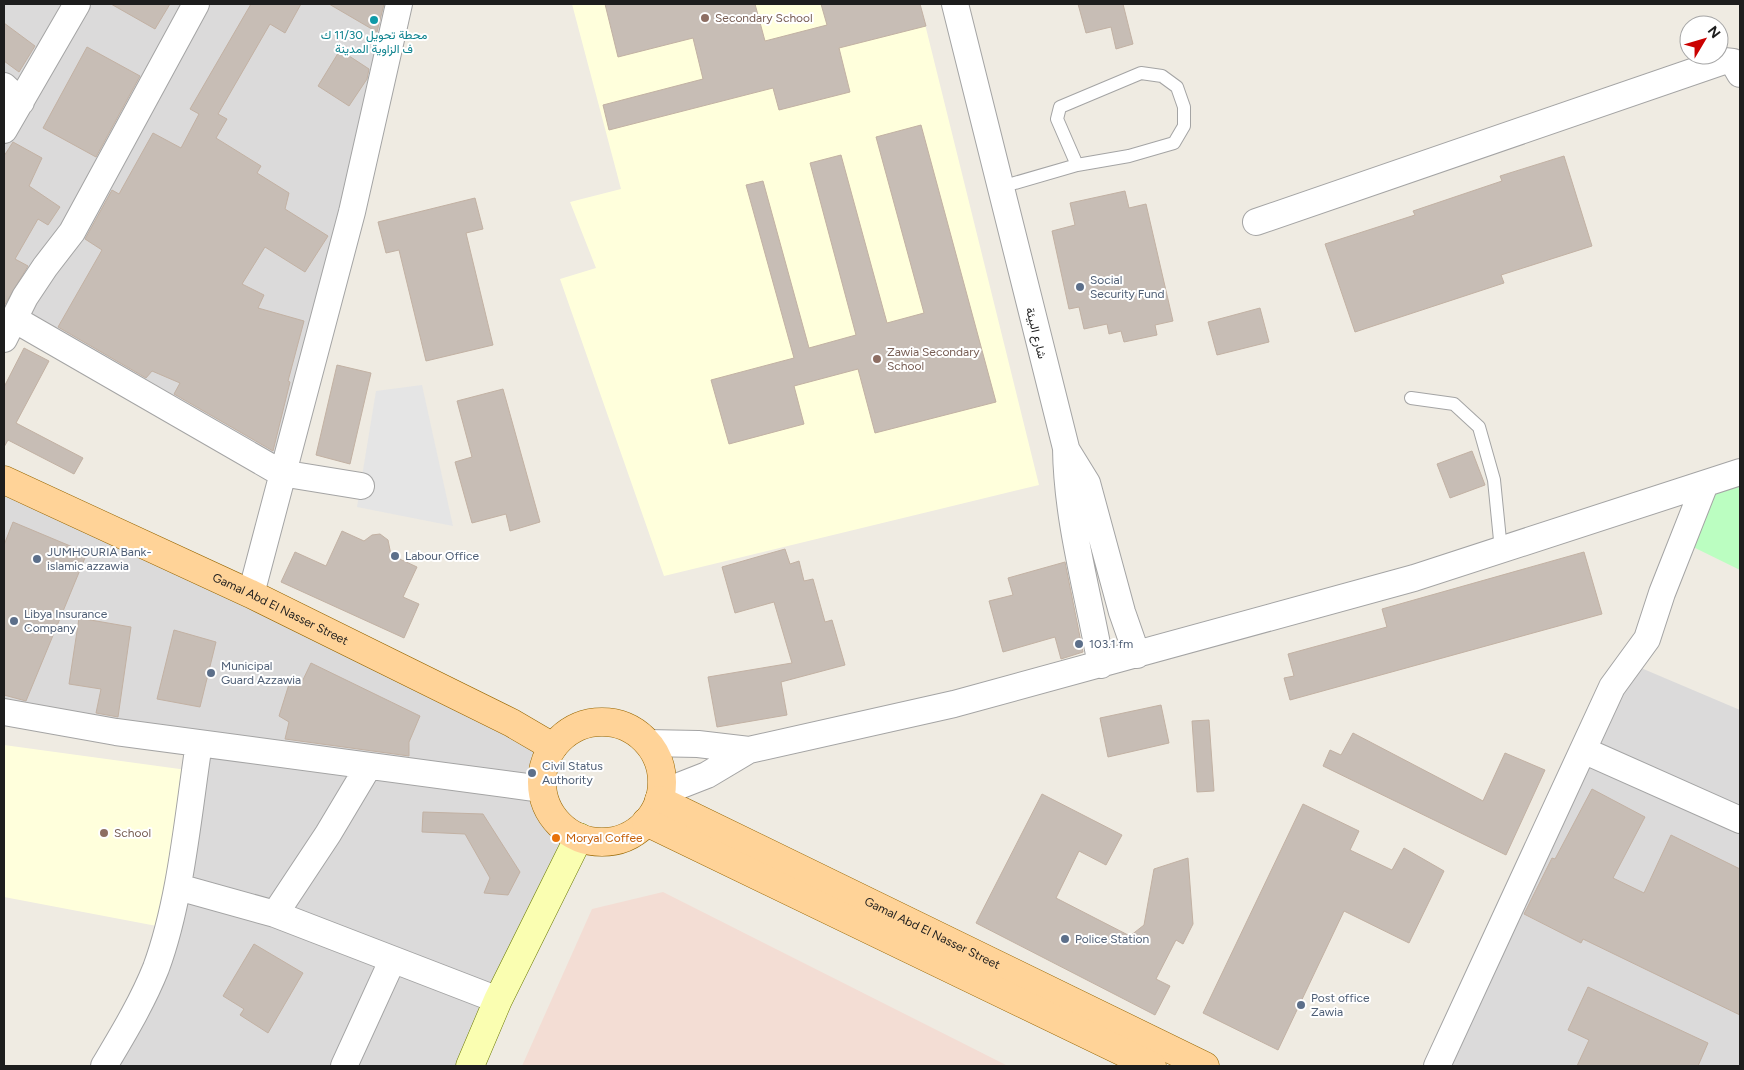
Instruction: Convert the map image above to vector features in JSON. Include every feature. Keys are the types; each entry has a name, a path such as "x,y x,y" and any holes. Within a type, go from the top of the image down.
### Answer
{"main road":[{"name":"Gamal Abd El Nasser Street","path":"4,480 251,594 503,718 553,747"},
{"path":"599,722 625,727 647,743 655,754 660,766 655,805 622,838 608,841 579,837 554,818 542,789 542,774 553,747 573,729 599,722"},
{"name":"Gamal Abd El Nasser Street","path":"655,805 1152,1066"},
{"name":"Gamal Abd El Nasser Street","path":"655,805 1205,1066"}],"street":[{"path":"4,130 12,94 77,4"},
{"path":"196,4 72,232 44,267 7,331 281,473 360,486"},
{"path":"251,594 281,473 352,212 399,4"},
{"name":"شارع البيئة","path":"954,4 1066,448 1066,484 1101,665"},
{"path":"1256,222 1724,61 1733,62 1740,74"},
{"path":"1066,448 1087,483 1122,612 1137,655"},
{"path":"655,805 748,750 954,704 1414,578 1740,472"},
{"path":"1437,1066 1612,687 1647,639 1662,593 1705,484"},
{"path":"4,712 48,721 199,743 542,789"},
{"path":"104,1066 135,1014 156,967 178,886 199,743"},
{"path":"647,743 698,744 748,750"},
{"path":"1583,750 1740,820"},
{"path":"275,914 328,834 368,767"},
{"path":"470,1066 498,1000 579,837"},
{"path":"178,886 275,914 392,961 498,1000"},
{"path":"344,1066 392,961"}],"lane":[{"path":"1001,187 1077,165 1129,156 1174,143 1184,126 1184,107 1176,87 1162,76 1140,73 1060,107 1057,118 1077,165"},
{"path":"1412,398 1454,404 1480,427 1494,480 1501,550"}],"shaded area":[{"path":"4,4 396,4 281,472 14,318 4,330"},
{"path":"572,4 920,4 1039,485 664,576 560,279 596,268 570,202 621,189"},
{"path":"422,385 453,526 357,507 376,391"},
{"path":"4,483 552,747 542,774 542,789 4,706"},
{"path":"1634,665 1740,710 1740,1066 1440,1066"},
{"path":"199,743 542,790 546,805 554,819 566,830 579,837 477,1066 108,1066 161,965"},
{"path":"4,745 187,770 162,927 4,897"},
{"path":"663,892 1008,1066 522,1066 592,909"}],"green space":[{"path":"1740,474 1740,570 1685,543 1707,486"}],"building":[{"path":"111,4 170,4 155,29"},
{"path":"251,4 301,4 285,33 270,24 218,114 227,119 216,138 261,166 257,173 289,193 285,209 328,236 305,272 265,247 242,284 264,295 258,308 304,321 288,381 290,382 273,451 174,394 180,383 152,371 146,378 58,327 102,250 85,239 112,190 119,194 153,133 181,148 199,114 190,109"},
{"name":"محطة تحويل 11/30 ك ف الزاوية المدينة","path":"329,4 384,4 377,32"},
{"path":"605,4 755,4 765,41 827,25 821,4 920,4 926,26 839,48 850,92 779,110 773,88 609,130 603,105 703,79 693,38 618,57"},
{"path":"1078,4 1123,4 1133,44 1116,49 1111,27 1086,33"},
{"path":"4,23 35,46 19,72 4,61"},
{"path":"87,47 140,76 96,157 43,128"},
{"path":"340,50 369,69 367,79 349,106 318,86"},
{"path":"921,125 996,402 875,433 858,369 794,386 804,424 729,444 711,380 794,358 746,185 763,181 809,348 856,335 810,163 841,155 887,323 924,313 876,137"},
{"path":"13,142 42,158 29,186 60,207 48,225 38,219 15,259 28,266 4,306 4,156"},
{"path":"1564,156 1592,246 1501,275 1504,283 1355,332 1325,244 1415,215 1413,211 1502,181 1500,176"},
{"path":"1125,191 1129,208 1146,204 1173,321 1155,325 1157,335 1124,342 1121,331 1109,334 1107,324 1084,329 1079,307 1069,309 1052,231 1075,225 1070,203"},
{"path":"475,198 483,229 466,233 493,345 426,361 399,250 386,253 378,222"},
{"path":"1260,308 1269,342 1217,355 1208,322"},
{"path":"24,348 49,361 16,423 83,458 74,474 8,440 4,447 4,387"},
{"path":"337,365 371,373 350,464 316,455"},
{"path":"503,389 540,522 510,531 506,514 472,523 455,462 472,457 457,401"},
{"path":"1472,451 1485,485 1450,498 1437,464"},
{"path":"13,522 87,553 26,701 4,695 4,545"},
{"path":"342,531 364,541 372,535 380,534 388,540 391,555 417,567 403,597 419,604 404,638 281,582 295,552 326,566"},
{"path":"785,549 790,564 799,561 804,581 813,579 825,622 832,620 845,665 781,682 787,715 717,727 708,677 792,663 774,602 735,613 722,567"},
{"path":"1584,552 1602,614 1290,700 1284,678 1294,676 1288,654 1387,627 1382,609"},
{"path":"1065,562 1083,652 1061,659 1055,637 1003,652 989,601 1013,595 1008,578"},
{"path":"79,618 131,627 118,717 96,713 101,689 69,684"},
{"path":"174,630 216,642 200,707 157,699"},
{"path":"311,663 420,716 409,742 409,756 285,739 289,722 279,716 290,681 300,686"},
{"path":"1161,705 1169,743 1108,757 1100,718"},
{"path":"1209,720 1214,791 1197,792 1192,721"},
{"path":"1353,733 1483,801 1505,753 1545,770 1506,855 1323,766 1330,750 1341,755"},
{"path":"1592,789 1645,817 1613,878 1644,893 1671,835 1740,869 1740,1015 1583,939 1581,943 1524,914 1552,858 1555,859"},
{"path":"1042,794 1122,835 1106,865 1079,851 1056,898 1130,936 1144,925 1154,869 1188,858 1193,924 1183,944 1176,940 1156,979 1170,986 1155,1015 976,923"},
{"path":"1303,804 1359,831 1350,850 1392,870 1404,848 1444,871 1409,943 1344,911 1278,1050 1203,1013"},
{"path":"423,812 483,814 520,872 508,895 484,893 490,878 465,834 422,832"},
{"path":"254,944 303,973 268,1033 240,1015 244,1009 223,996"},
{"path":"1588,987 1708,1043 1698,1066 1577,1066 1589,1040 1568,1030"}],"place":[{"name":"Secondary School","path":"705,18"},
{"name":"محطة تحويل 11/30 ك ف الزاوية المدينة","path":"374,20"},
{"name":"Social Security Fund","path":"1080,287"},
{"name":"Zawia Secondary School","path":"877,359"},
{"name":"Labour Office","path":"395,556"},
{"name":"JUMHOURIA Bank- islamic azzawia","path":"37,559"},
{"name":"Libya Insurance Company","path":"14,621"},
{"name":"103.1 fm","path":"1079,644"},
{"name":"Municipal Guard Azzawia","path":"211,673"},
{"name":"Civil Status Authority","path":"532,773"},
{"name":"School","path":"104,833"},
{"name":"Moryal Coffee","path":"556,838"},
{"name":"Police Station","path":"1065,939"},
{"name":"Post office Zawia","path":"1301,1005"}]}
